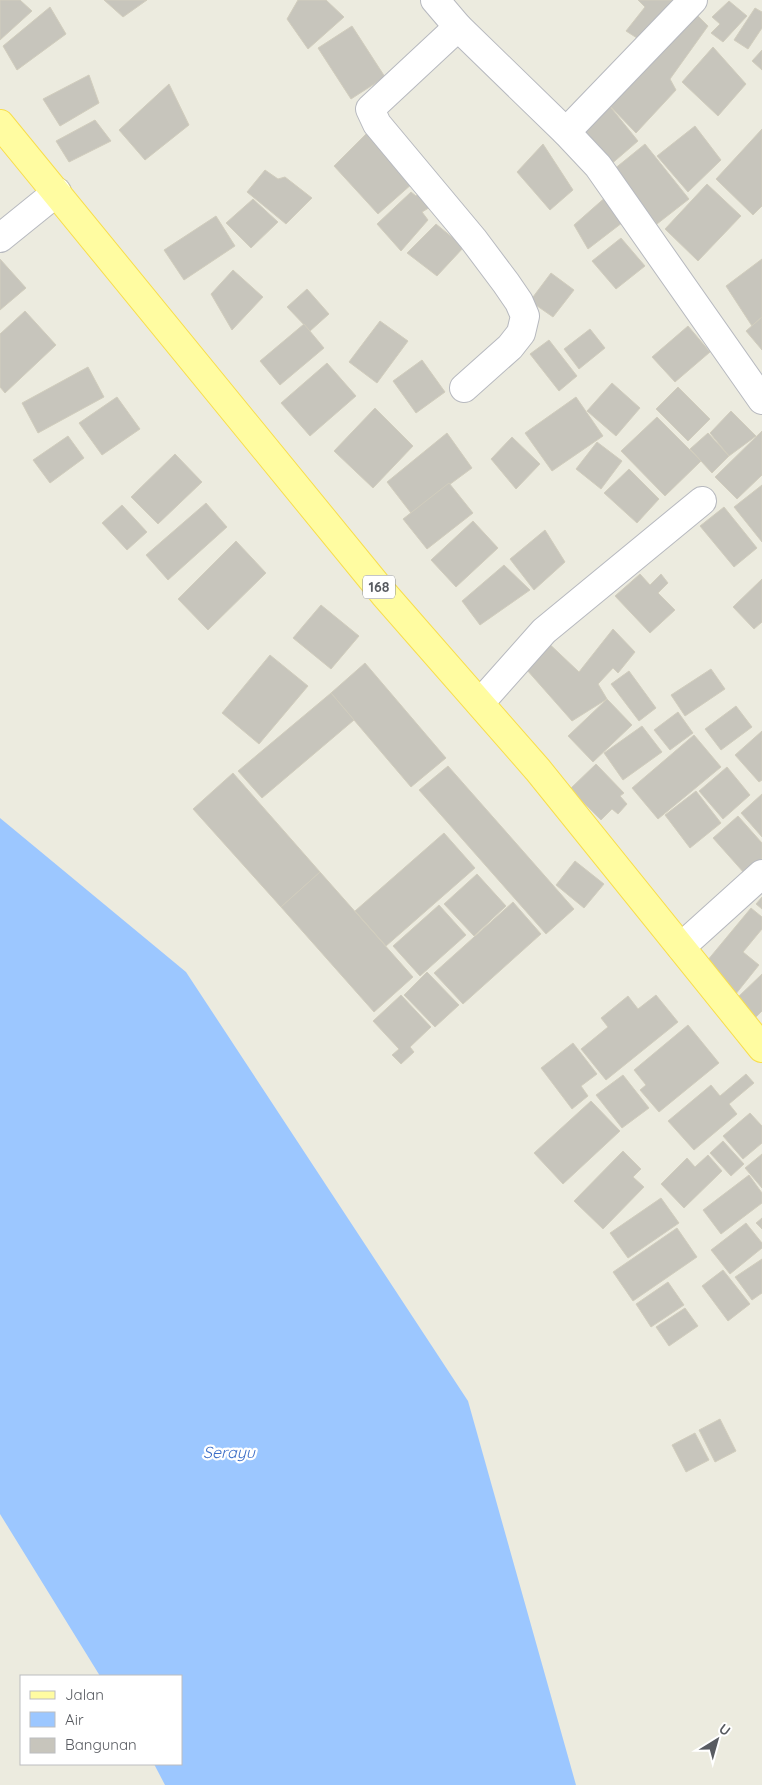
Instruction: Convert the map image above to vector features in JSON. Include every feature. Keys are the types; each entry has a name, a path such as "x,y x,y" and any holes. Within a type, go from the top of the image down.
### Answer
{"main road":[{"name":"168","path":"0,124 384,594 538,770 762,1048"}],"street":[{"path":"435,0 458,28 566,132 598,166 762,400"},
{"path":"566,132 693,0"},
{"path":"458,28 370,110 377,124 473,239 506,283 525,316 521,333 510,347 464,388"},
{"path":"0,238 57,192"},
{"path":"480,703 544,631 702,500"},
{"path":"681,948 762,874"}],"water":[{"name":"Serayu","path":"0,818 186,972 468,1401 576,1785 165,1785 155,1765 182,1765 182,1675 99,1675 0,1514"}],"building":[{"path":"0,0 20,0 32,11 0,40"},
{"path":"104,0 147,0 123,17"},
{"path":"298,0 326,0 344,17 308,49 287,19"},
{"path":"638,0 681,0 640,40 626,31 645,7"},
{"path":"729,1 747,16 723,42 711,33 720,24 712,17"},
{"path":"688,6 708,26 670,79 676,90 636,133 608,104"},
{"path":"50,7 66,34 17,70 3,46"},
{"path":"755,8 762,12 762,28 748,49 734,40"},
{"path":"352,26 385,77 351,99 318,48"},
{"path":"713,47 746,84 718,116 682,82"},
{"path":"762,50 762,70 752,61"},
{"path":"89,75 99,103 60,126 43,99"},
{"path":"169,84 189,125 145,160 119,130"},
{"path":"608,104 638,141 609,166 580,127"},
{"path":"95,120 111,141 69,162 56,141"},
{"path":"695,126 721,160 688,192 657,156"},
{"path":"762,129 762,206 753,215 716,179"},
{"path":"367,133 413,183 378,214 334,166"},
{"path":"543,144 573,190 550,210 517,172"},
{"path":"645,144 689,199 657,224 613,170"},
{"path":"265,170 278,179 285,177 312,198 286,224 247,192"},
{"path":"707,184 741,216 698,261 665,229"},
{"path":"425,189 432,206 422,212 428,220 401,251 377,224 411,192 416,196"},
{"path":"608,195 631,216 588,249 574,225"},
{"path":"253,199 278,222 251,248 226,223"},
{"path":"216,216 235,246 184,280 164,250"},
{"path":"436,224 464,247 437,276 407,253"},
{"path":"621,238 645,266 616,289 592,261"},
{"path":"0,259 26,288 0,310"},
{"path":"762,259 762,317 752,326 726,286"},
{"path":"233,270 263,297 232,330 211,294"},
{"path":"551,273 574,290 553,317 530,301"},
{"path":"307,289 329,314 310,331 287,307"},
{"path":"25,311 56,345 5,393 0,387 0,334"},
{"path":"762,317 762,350 746,331"},
{"path":"380,321 408,341 377,383 349,362"},
{"path":"304,324 324,348 280,385 260,361"},
{"path":"688,326 710,352 675,382 652,357"},
{"path":"590,329 605,348 579,369 564,349"},
{"path":"549,340 577,376 559,391 530,354"},
{"path":"422,360 445,392 416,413 393,381"},
{"path":"327,363 356,396 310,436 281,403"},
{"path":"88,367 104,397 38,433 22,403"},
{"path":"612,383 640,408 616,436 587,411"},
{"path":"678,387 710,419 688,441 656,409"},
{"path":"117,397 140,429 102,455 79,423"},
{"path":"576,397 603,436 552,471 525,433"},
{"path":"375,408 413,446 373,488 334,451"},
{"path":"731,411 756,436 729,456 710,433"},
{"path":"657,417 701,461 665,496 621,451"},
{"path":"762,431 762,475 737,499 715,477"},
{"path":"447,433 472,468 411,513 387,482"},
{"path":"708,433 729,456 712,473 690,449"},
{"path":"68,436 84,458 50,483 33,460"},
{"path":"512,437 540,464 516,489 491,459"},
{"path":"597,442 622,461 601,489 576,469"},
{"path":"175,454 202,482 158,524 131,497"},
{"path":"629,469 659,499 637,523 604,493"},
{"path":"449,483 473,513 427,549 403,519"},
{"path":"762,485 762,542 734,507"},
{"path":"206,503 227,527 168,580 146,555"},
{"path":"122,505 147,532 127,550 102,523"},
{"path":"724,507 757,548 734,567 700,526"},
{"path":"473,521 498,548 456,587 431,560"},
{"path":"545,530 565,562 534,590 510,559"},
{"path":"236,541 266,573 208,630 178,599"},
{"path":"504,565 530,590 480,625 462,601"},
{"path":"640,574 650,585 661,574 668,583 658,593 675,610 650,633 615,596"},
{"path":"762,579 762,622 754,629 733,607"},
{"path":"321,605 359,636 331,669 293,638"},
{"path":"613,629 635,652 618,673 613,668 598,684 607,699 572,721 519,661 542,637 579,672"},
{"path":"270,655 308,686 259,744 222,713"},
{"path":"365,663 446,758 411,787 331,693"},
{"path":"711,669 725,689 685,716 671,695"},
{"path":"629,671 656,708 639,721 611,684"},
{"path":"331,693 354,720 262,798 238,771"},
{"path":"607,699 632,725 593,762 568,736"},
{"path":"736,706 752,727 721,750 705,729"},
{"path":"678,712 693,733 670,750 654,730"},
{"path":"642,726 662,752 623,780 604,753"},
{"path":"762,731 762,780 759,782 735,755"},
{"path":"694,735 721,767 658,819 632,788"},
{"path":"596,764 624,793 620,796 627,804 618,814 612,809 601,820 570,789"},
{"path":"448,766 574,909 546,934 419,790"},
{"path":"727,767 750,795 723,819 699,791"},
{"path":"233,773 320,872 281,907 193,809"},
{"path":"696,791 721,823 690,848 665,815"},
{"path":"762,794 762,837 741,813"},
{"path":"738,816 762,843 762,858 745,874 713,838"},
{"path":"444,833 475,868 386,946 355,911"},
{"path":"575,861 604,884 584,908 556,885"},
{"path":"320,872 413,977 374,1012 281,907"},
{"path":"477,874 506,906 474,936 444,904"},
{"path":"762,897 762,909 756,904"},
{"path":"513,902 541,934 463,1004 434,973"},
{"path":"439,905 466,935 420,976 393,946"},
{"path":"751,908 762,917 762,929 743,952 759,965 735,995 702,967"},
{"path":"427,972 459,1005 435,1027 404,995"},
{"path":"762,974 762,1011 756,1017 737,998"},
{"path":"401,995 431,1027 410,1047 414,1052 401,1064 392,1055 399,1049 373,1021"},
{"path":"656,995 678,1022 606,1080 581,1049 608,1027 601,1018 628,996 638,1009"},
{"path":"688,1025 719,1063 659,1112 640,1090 646,1085 634,1070"},
{"path":"573,1043 597,1074 581,1086 588,1096 572,1109 541,1068"},
{"path":"746,1074 754,1083 729,1104 737,1114 694,1150 668,1121 711,1085 720,1096"},
{"path":"623,1075 649,1108 622,1128 596,1095"},
{"path":"591,1101 620,1131 563,1184 534,1153"},
{"path":"750,1113 762,1126 762,1143 743,1159 723,1136"},
{"path":"723,1141 744,1164 731,1176 710,1153"},
{"path":"623,1151 641,1169 633,1177 644,1187 603,1229 574,1201"},
{"path":"762,1154 762,1188 745,1168"},
{"path":"708,1155 722,1171 684,1208 661,1184 687,1158 695,1167"},
{"path":"749,1175 762,1193 762,1203 721,1234 703,1210"},
{"path":"661,1198 679,1223 628,1258 610,1233"},
{"path":"762,1218 762,1229 756,1223"},
{"path":"746,1223 762,1243 762,1248 730,1274 711,1250"},
{"path":"677,1228 697,1257 633,1301 613,1272"},
{"path":"762,1259 762,1293 752,1300 735,1277"},
{"path":"723,1270 750,1304 728,1321 702,1286"},
{"path":"668,1282 684,1305 651,1327 636,1304"},
{"path":"685,1308 698,1326 669,1346 656,1327"},
{"path":"720,1419 736,1451 715,1462 699,1430"},
{"path":"695,1433 709,1460 686,1472 672,1445"}]}
